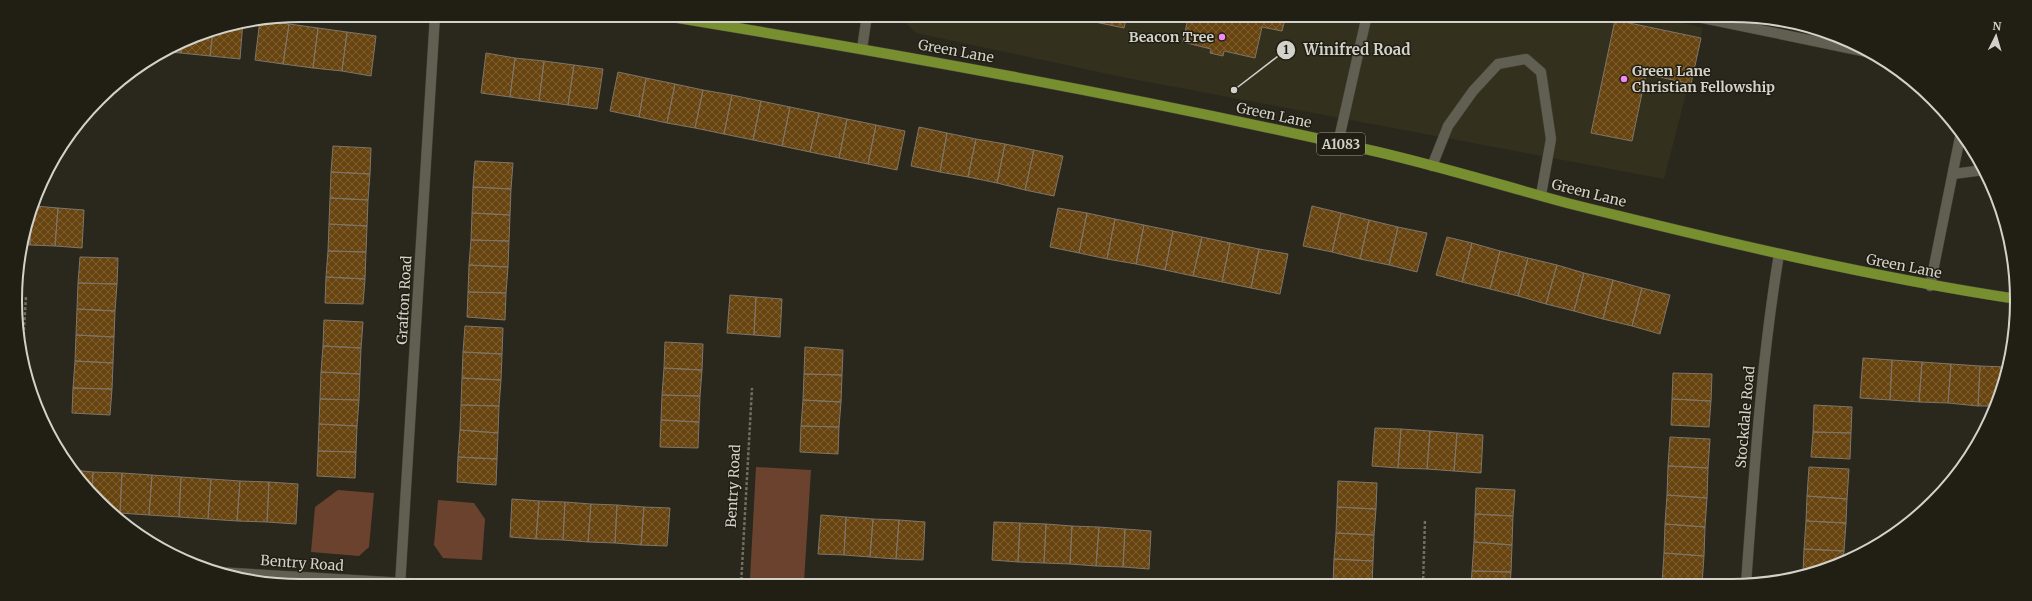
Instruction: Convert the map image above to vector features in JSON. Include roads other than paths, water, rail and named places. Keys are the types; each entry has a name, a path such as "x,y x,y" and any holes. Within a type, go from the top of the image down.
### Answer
{"main road":[{"name":"Green Lane","path":"702,22 1046,82 1338,143 1779,254 1930,286 2010,299"}],"street":[{"name":"Grafton Road","path":"400,579 435,22"},
{"path":"862,49 866,22"},
{"path":"1338,143 1365,22"},
{"path":"1722,22 1849,48"},
{"path":"1432,166 1448,126 1472,91 1498,64 1526,59 1541,72 1551,139 1541,195"},
{"path":"1930,286 1959,141"},
{"path":"1953,174 1978,171"},
{"name":"Stockdale Road","path":"1746,578 1760,403 1771,304 1779,254"},
{"name":"Bentry Road","path":"247,574 315,579"}],"place":[{"name":"Beacon Tree","path":"1222,37"},
{"name":"Green Lane Christian Fellowship","path":"1624,79"},
{"name":"Winifred Road","path":"1234,90"}]}
